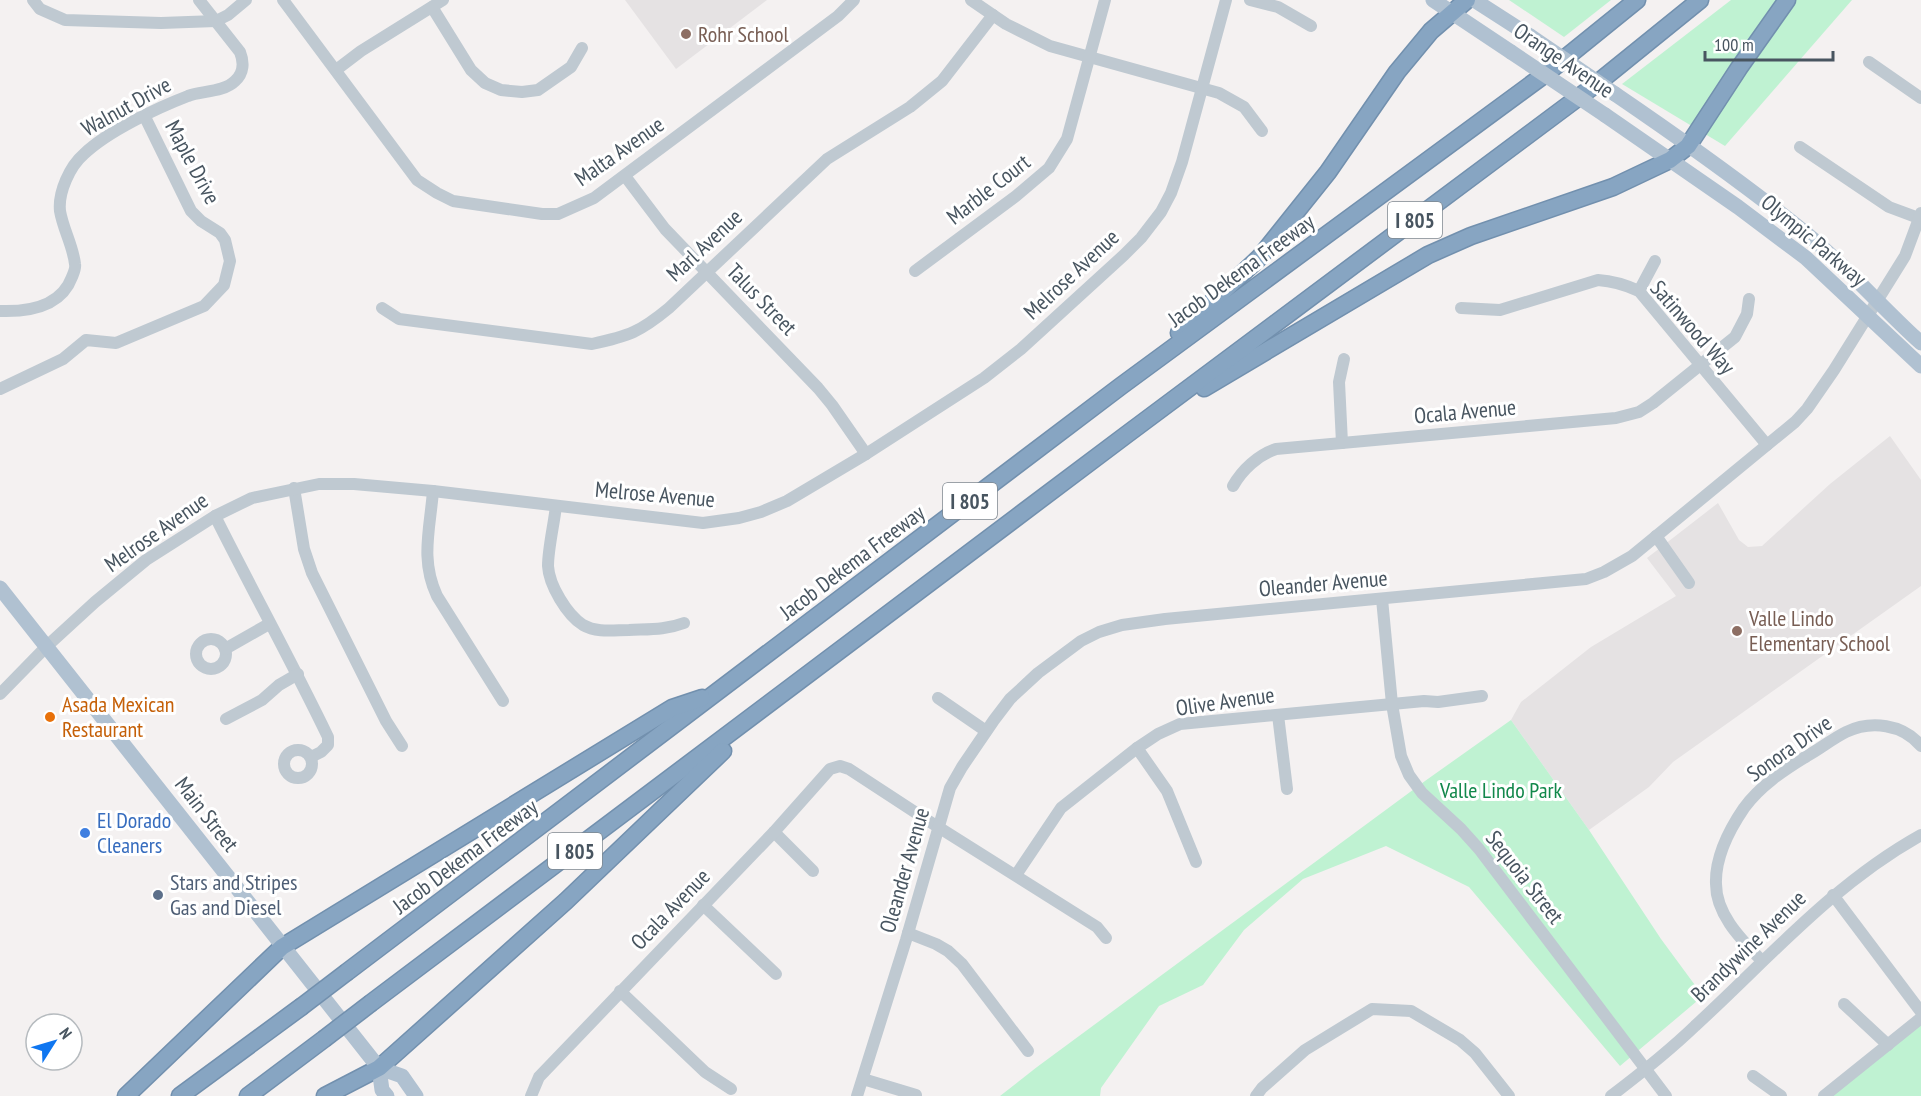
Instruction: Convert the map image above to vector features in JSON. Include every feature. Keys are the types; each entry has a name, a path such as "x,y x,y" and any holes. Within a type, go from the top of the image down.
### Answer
{"highway":[{"path":"1121,386 1260,257 1328,172 1397,72 1431,31 1467,0"},
{"name":"Jacob Dekema Freeway","path":"180,1096 301,1007 1121,386 1548,72 1637,0"},
{"name":"I 805","path":"248,1096 1586,92 1700,0"},
{"path":"1126,435 1428,255 1471,236 1613,187 1670,160 1688,146 1787,0"},
{"path":"126,1096 282,947 672,708 717,692"},
{"path":"325,1096 379,1068 566,901 778,698"}],"main road":[{"name":"Orange Avenue","path":"1433,0 1670,160"},
{"name":"Orange Avenue","path":"1474,0 1621,98 1688,146"},
{"name":"Olympic Parkway","path":"1688,146 1808,236 1849,272 1921,343"},
{"name":"Olympic Parkway","path":"1670,160 1806,258 1921,366"},
{"name":"Main Street","path":"0,588 379,1068 382,1090 387,1096"},
{"name":"Main Street","path":"379,1068 402,1076 416,1096"}],"street":[{"path":"33,0 40,9 65,20 161,23 216,21 228,15 246,0"},
{"name":"Walnut Drive","path":"0,310 25,311 54,300 64,292 76,266 60,211 62,195 69,174 84,153 144,115 190,95 229,86 237,80 242,71 241,56 199,0"},
{"name":"Malta Avenue","path":"283,0 417,180 446,199 491,208 542,214 558,214 594,198 838,16 854,0"},
{"path":"971,0 1036,40 1088,57 1219,93 1244,107 1262,131"},
{"name":"Marble Court","path":"915,271 1016,196 1049,168 1067,139 1105,0"},
{"name":"Melrose Avenue","path":"0,694 46,646 146,560 231,506 252,498 319,484 345,484 433,491 704,523 731,520 787,501 866,454 1008,360 1141,238 1161,212 1171,193 1182,162 1226,0"},
{"path":"1250,0 1278,7 1311,26"},
{"path":"336,70 361,51 437,3 471,70 485,83 501,90 522,93 538,90 571,67 582,48"},
{"name":"Marl Avenue","path":"382,308 399,319 592,344 623,338 649,325 827,159 910,106 942,81 993,15"},
{"path":"1869,62 1921,98"},
{"name":"Maple Drive","path":"0,389 63,359 86,340 116,343 204,306 224,285 230,261 225,240 220,233 201,221 191,211 144,115"},
{"path":"1800,147 1888,207 1920,217"},
{"name":"Talus Street","path":"625,176 665,229 818,388 866,454"},
{"name":"Oleander Avenue","path":"857,1096 950,788 986,731 1022,686 1081,641 1122,624 1165,618 1586,579 1604,572 1632,556 1795,422 1807,409 1905,256 1920,217"},
{"path":"1639,291 1655,261"},
{"name":"Satinwood Way","path":"1461,308 1500,310 1599,280 1622,284 1639,291 1767,445"},
{"name":"Ocala Avenue","path":"1233,486 1240,473 1268,452 1616,418 1639,412 1735,337 1747,314 1749,299"},
{"path":"1342,443 1339,382 1344,359"},
{"path":"294,488 304,549 312,573 386,721 402,746"},
{"path":"433,491 426,552 430,582 502,701"},
{"path":"556,506 548,566 553,586 564,605 583,624 602,631 672,628 684,623"},
{"path":"215,516 269,624 298,674 328,737 328,745 321,753 311,758"},
{"path":"1656,536 1689,583"},
{"name":"Sequoia Street","path":"1382,599 1398,746 1415,784 1479,849 1666,1096"},
{"path":"225,649 269,624"},
{"path":"226,719 262,700 279,685 298,674"},
{"name":"Olive Avenue","path":"1016,875 1061,808 1137,748 1158,734 1180,724 1424,701 1438,702 1482,696"},
{"path":"938,698 986,731"},
{"path":"1278,715 1287,789"},
{"name":"Sonora Drive","path":"1762,960 1731,926 1720,903 1716,884 1720,857 1728,834 1745,807 1760,790 1794,764 1847,732 1874,725 1887,726 1900,730 1921,746"},
{"path":"1137,748 1167,791 1196,862"},
{"name":"Ocala Avenue","path":"531,1096 539,1077 774,832 830,769 840,766 849,769 939,828"},
{"path":"939,828 1097,927 1106,938"},
{"path":"774,832 813,871"},
{"name":"Brandywine Avenue","path":"1611,1096 1691,1030 1762,960 1833,895 1881,860 1921,835"},
{"path":"1833,895 1921,1012"},
{"path":"703,905 776,974"},
{"path":"908,933 936,944 962,964 1028,1051"},
{"path":"620,991 705,1072 731,1089"},
{"path":"1844,1004 1888,1045"},
{"path":"1256,1096 1305,1050 1372,1009 1411,1011 1460,1040 1475,1053 1509,1096"},
{"path":"1824,1096 1921,1018"},
{"path":"1753,1076 1781,1096"},
{"path":"863,1079 916,1095"}],"shaded area":[{"name":"Rohr School","path":"625,0 767,0 676,69"},
{"name":"Valle Lindo Elementary School","path":"1890,436 1921,480 1921,586 1673,762 1649,787 1589,830 1511,720 1521,702 1591,647 1676,596 1647,558 1718,503 1739,540 1748,547 1762,546 1830,484"}],"green space":[{"path":"1509,0 1611,0 1564,37"},
{"path":"1731,0 1852,0 1725,146 1622,84"},
{"name":"Valle Lindo Park","path":"1511,720 1589,830 1661,939 1703,996 1620,1066 1469,887 1386,846 1303,879 1244,930 1203,985 1159,1006 1101,1088 1100,1096 1000,1096 1425,781"},
{"path":"1921,1018 1921,1096 1821,1096"}],"place":[{"name":"Rohr School","path":"686,34"},
{"name":"Valle Lindo Elementary School","path":"1737,631"},
{"name":"Asada Mexican Restaurant","path":"50,717"},
{"name":"El Dorado Cleaners","path":"85,833"},
{"name":"Stars and Stripes Gas and Diesel","path":"158,895"}]}
